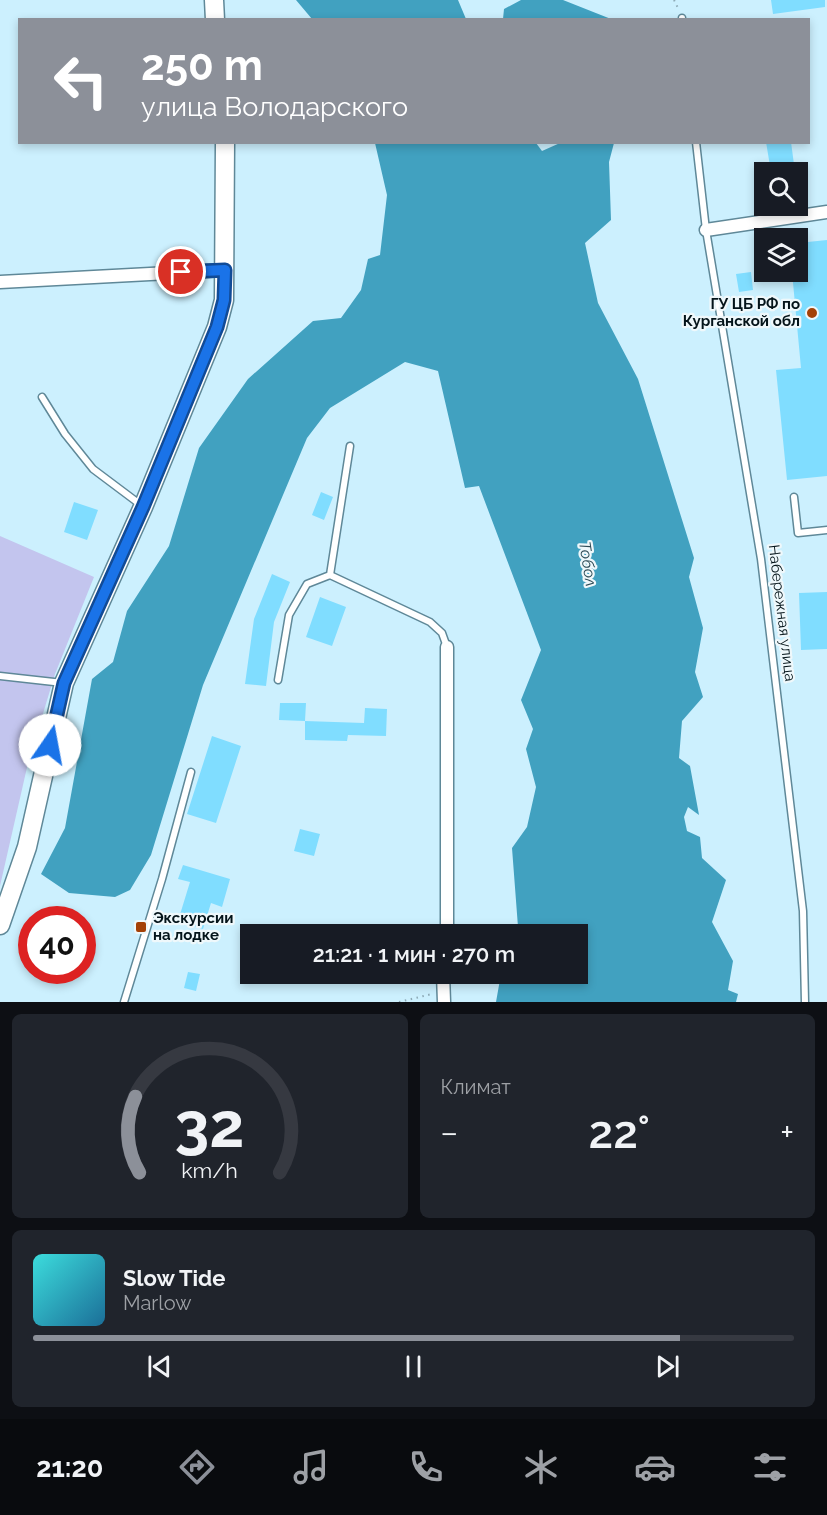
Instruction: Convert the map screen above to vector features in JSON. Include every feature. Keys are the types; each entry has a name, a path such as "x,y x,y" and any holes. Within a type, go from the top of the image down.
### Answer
{"street":[{"path":"214,0 215,18"},
{"path":"0,925 27,847 64,683 143,507 217,327 224,300 225,144"},
{"path":"706,230 827,212"},
{"path":"2,279 225,270"},
{"path":"447,647 447,924"}],"lane":[{"name":"Набережная улица","path":"696,144 706,230 762,571 803,911 805,1002"},
{"path":"42,397 65,434 93,470 143,507"},
{"path":"330,575 350,446"},
{"path":"794,497 798,533 827,530"},
{"path":"278,680 289,615 308,584 330,575 430,622 442,633 447,647"},
{"path":"0,676 64,683"},
{"path":"124,1002 162,879 190,772"}],"path":[{"path":"399,1002 444,997"}],"shaded area":[{"path":"0,536 94,577 55,674 28,763 0,886"}],"water":[{"path":"296,0 458,0 466,18 311,18"},
{"path":"521,0 563,0 608,18 503,18 504,9"},
{"name":"Тобол","path":"375,144 537,144 542,151 558,144 614,144 609,162 611,220 585,243 598,303 638,379 694,558 689,577 703,628 695,672 703,697 682,721 679,758 690,766 699,815 688,807 684,817 687,831 700,837 702,858 726,880 712,922 733,961 728,990 738,994 736,1002 496,1002 499,984 588,984 588,924 518,924 512,848 527,827 536,787 526,749 533,729 521,700 541,650 479,486 465,488 438,371 405,362 330,408 307,438 203,685 151,855 130,890 115,897 69,893 41,874 65,828 92,679 113,662 127,611 169,546 199,448 248,379 313,321 341,318 361,290 368,259 380,255 387,195"}],"building":[{"path":"771,0 825,0 825,7 773,14"},
{"path":"766,144 791,144 794,162 769,162"},
{"path":"827,240 827,476 787,480 776,370 801,368 793,282 808,282 808,242"},
{"path":"751,272 753,290 739,292 736,274"},
{"path":"321,492 333,497 324,520 312,515"},
{"path":"74,502 98,510 87,540 64,532"},
{"path":"272,574 290,582 274,622 266,686 245,684 254,619"},
{"path":"827,592 827,649 801,650 799,593"},
{"path":"320,597 346,607 332,646 306,637"},
{"path":"280,703 306,703 305,721 279,720"},
{"path":"365,708 387,709 386,736 348,735 347,741 305,740 305,721 364,723"},
{"path":"212,736 241,746 216,823 187,814"},
{"path":"300,829 320,834 314,856 294,851"},
{"path":"183,865 230,879 222,907 211,903 203,929 178,921 190,882 178,879"},
{"path":"188,972 200,974 196,991 184,988"}],"place":[{"name":"ГУ ЦБ РФ по Курганской обл","path":"812,313"},
{"name":"Экскурсии на лодке","path":"141,927"}],"route":[{"path":"50,745 64,683 143,507 217,327 224,300 225,270 181,272"}]}
